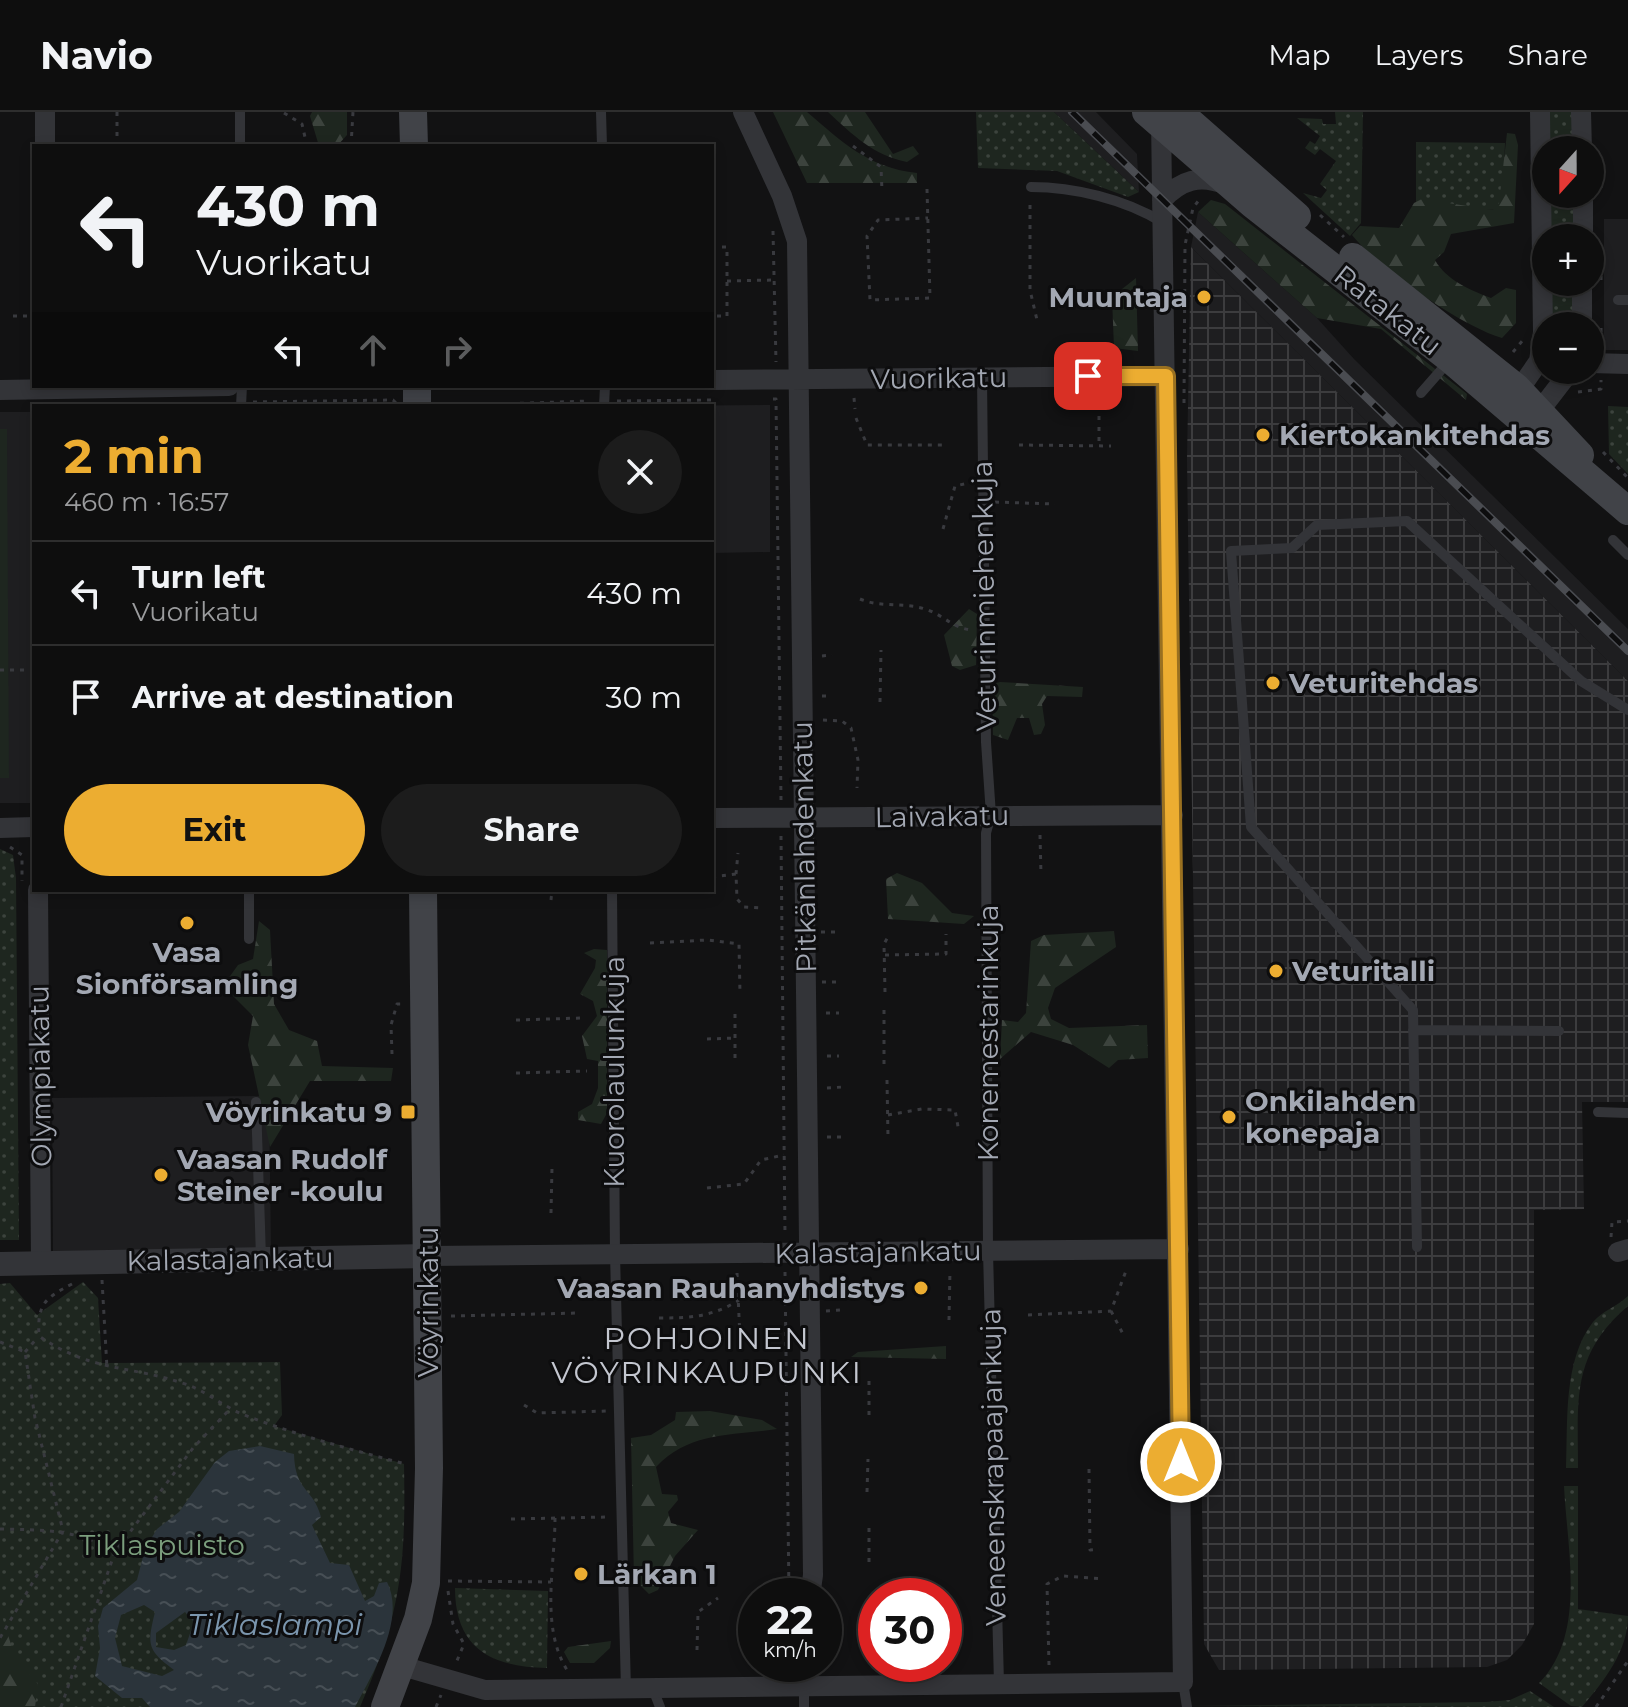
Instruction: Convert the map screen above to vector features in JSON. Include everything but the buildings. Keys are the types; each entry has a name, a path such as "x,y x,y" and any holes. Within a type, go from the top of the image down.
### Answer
{"main road":[{"path":"413,112 414,144"},
{"name":"Ratakatu","path":"1162,115 1232,187 1451,360 1522,406"},
{"name":"Ratakatu","path":"1162,115 1291,212 1522,406 1628,510"},
{"name":"Vöyrinkatu","path":"385,1707 402,1666 426,1583 428,1256 423,892"}],"street":[{"path":"45,112 45,144"},
{"name":"Pitkänlahdenkatu","path":"743,112 782,196 797,241 812,1578"},
{"path":"1540,112 1543,312"},
{"path":"1581,112 1582,136"},
{"path":"402,1666 485,1690 626,1690 656,1698 804,1697 999,1684 1183,1682 1162,115"},
{"path":"1162,200 1182,183 1195,179 1214,180 1232,187"},
{"path":"1604,363 1628,364"},
{"name":"Vuorikatu","path":"714,380 1166,376"},
{"path":"1522,406 1532,383"},
{"path":"1522,406 1552,384"},
{"path":"0,390 45,388"},
{"name":"Laivakatu","path":"714,818 1173,815"},
{"path":"5,837 32,828"},
{"name":"Olympiakatu","path":"38,892 41,1263"},
{"name":"Kalastajankatu","path":"0,1264 261,1258 1179,1249"}],"lane":[{"path":"240,112 240,144"},
{"path":"601,112 602,144"},
{"path":"1031,187 1066,187 1148,213 1162,222"},
{"path":"1421,393 1451,360"},
{"name":"Veturinmiehenkuja","path":"982,377 981,503 986,742 991,815"},
{"path":"1417,1247 1413,1010 1251,827 1231,551 1292,548 1317,525 1407,521 1581,681 1628,710"},
{"path":"1613,540 1628,555"},
{"name":"Konemestarinkuja","path":"988,1251 986,833 991,815"},
{"path":"249,892 249,939"},
{"name":"Kuorolaulunkuja","path":"612,892 615,1254 626,1690"},
{"path":"1413,1030 1559,1031"},
{"path":"256,1102 261,1258"},
{"path":"1598,1112 1628,1113"},
{"name":"Veneenskrapaajankuja","path":"988,1251 999,1684"},
{"path":"1183,1682 1187,1707"}],"path":[{"path":"117,112 117,144"},
{"path":"351,144 353,112"},
{"path":"284,113 302,124 307,144"},
{"path":"853,146 881,167 882,191"},
{"path":"1167,404 1185,403 1185,245 1193,208 1200,199 1195,179"},
{"path":"1030,249 1031,187"},
{"path":"927,189 928,218 930,298 870,300 867,236 872,228 878,220 928,218"},
{"path":"773,226 776,362"},
{"path":"714,247 727,247 727,316 714,316"},
{"path":"1030,255 1030,290 1037,320"},
{"path":"727,281 774,280"},
{"path":"13,316 27,316"},
{"path":"1571,400 1576,392 1601,389"},
{"path":"1099,446 1099,396 1113,395"},
{"path":"843,398 854,398 855,409"},
{"path":"776,399 785,1253 802,1578"},
{"path":"776,405 799,405"},
{"path":"856,418 867,445 944,445"},
{"path":"1019,445 1111,446"},
{"path":"943,529 955,486 981,480"},
{"path":"981,503 1055,504"},
{"path":"860,599 871,604 919,607 961,629 984,631"},
{"path":"880,702 881,650"},
{"path":"814,656 832,655"},
{"path":"0,670 32,670"},
{"path":"814,697 832,696"},
{"path":"815,720 842,721 851,728 858,760 857,788"},
{"path":"1040,833 1041,875"},
{"path":"5,837 22,855"},
{"path":"738,853 737,899 744,907 761,908"},
{"path":"714,877 736,874"},
{"path":"551,900 552,892"},
{"path":"818,932 839,932"},
{"path":"885,955 946,954 946,934"},
{"path":"885,992 885,955 889,935"},
{"path":"650,943 707,940 739,944 740,994"},
{"path":"818,982 839,982"},
{"path":"392,1054 391,1025 397,1004 407,1004"},
{"path":"884,1010 884,1064"},
{"path":"818,1013 839,1013"},
{"path":"735,1014 735,1059"},
{"path":"516,1020 581,1018"},
{"path":"707,1039 735,1038"},
{"path":"819,1056 839,1056"},
{"path":"516,1073 587,1071"},
{"path":"887,1080 888,1137"},
{"path":"819,1088 843,1087"},
{"path":"888,1115 922,1109 955,1110 959,1132"},
{"path":"820,1137 843,1137"},
{"path":"707,1188 744,1184 761,1160 784,1155"},
{"path":"551,1213 552,1167"},
{"path":"1623,1251 1609,1231 1612,1222 1628,1221"},
{"path":"1123,1334 1111,1311 1127,1268"},
{"path":"949,1320 950,1270"},
{"path":"737,1273 740,1338"},
{"path":"102,1280 107,1368"},
{"path":"0,1638 63,1531 35,1418 25,1352 39,1336 37,1316 46,1299 82,1281"},
{"path":"659,1318 695,1318 719,1313 739,1300"},
{"path":"823,1311 841,1310"},
{"path":"1028,1315 1111,1311"},
{"path":"448,1316 579,1313"},
{"path":"39,1336 66,1355 107,1368 189,1385 230,1409 273,1426 413,1466"},
{"path":"0,1342 25,1352"},
{"path":"869,1381 869,1416"},
{"path":"524,1405 537,1413 619,1411"},
{"path":"61,1707 115,1552 193,1448 230,1409"},
{"path":"867,1492 868,1459"},
{"path":"1089,1469 1090,1550 1099,1549"},
{"path":"511,1519 621,1517"},
{"path":"555,1518 555,1568 551,1582 555,1651 568,1672"},
{"path":"869,1528 869,1568"},
{"path":"0,1529 63,1531 97,1541 115,1552"},
{"path":"1049,1666 1047,1584 1063,1576 1104,1579"},
{"path":"448,1581 551,1582"},
{"path":"697,1650 698,1612 718,1598"},
{"path":"454,1667 464,1644"},
{"path":"1596,1707 1628,1661"},
{"path":"436,1707 441,1696"}],"shaded area":[{"path":"1054,112 1096,112 1137,154 1139,192"},
{"path":"1198,212 1317,318 1354,359 1628,629 1628,681 1191,247"},
{"path":"1604,219 1628,219 1628,350 1604,350"},
{"path":"1191,247 1628,681 1628,1102 1582,1102 1584,1209 1534,1210 1534,1624 1522,1645 1507,1660 1487,1667 1219,1670 1204,1644 1187,459"},
{"path":"714,405 770,405 770,552 714,553"},
{"path":"0,412 32,412 32,803 0,803"},
{"name":"Vaasan Rudolf Steiner -koulu","path":"269,1096 271,1251 53,1253 52,1098"}],"green space":[{"path":"312,112 347,112 347,135 339,144 318,144 310,116"},
{"path":"773,112 807,112 857,152 884,166 917,173 917,183 807,183"},
{"path":"828,112 865,112 893,154 913,146 919,154 907,162 884,154 855,136"},
{"path":"976,112 1054,112 1139,192 1128,197 1057,171 978,168"},
{"path":"1335,112 1363,112 1361,223 1350,236 1303,193 1321,198 1327,190 1320,184 1336,161 1320,149 1315,155 1305,148 1310,141 1315,144 1320,136 1297,118 1322,119 1323,124 1336,124"},
{"path":"1549,112 1573,112 1573,136 1550,136"},
{"path":"1507,133 1515,134 1518,145 1514,223 1451,234 1444,252 1435,260 1452,279 1491,298 1506,288 1516,290 1516,323 1502,338 1465,321 1421,294 1381,263 1352,235 1360,226 1399,228 1414,203 1422,199 1493,210 1499,203"},
{"path":"1416,142 1505,143 1502,210 1416,208"},
{"path":"1211,200 1225,204 1467,394 1466,400 1381,329 1317,318 1198,212"},
{"path":"1550,208 1574,208 1574,224 1551,224"},
{"path":"1136,278 1138,351 1114,348 1112,297"},
{"path":"1551,296 1575,296 1576,312 1552,312"},
{"path":"1608,406 1628,407 1628,474 1609,454"},
{"path":"0,429 7,429 9,778 0,778"},
{"path":"969,609 977,614 976,665 960,670 952,666 944,635"},
{"path":"992,684 1083,687 1082,697 1047,696 1042,704 1045,725 1041,734 1034,735 1029,718 1017,718 1008,740 993,735"},
{"path":"0,849 13,855 16,878 19,1240 0,1240"},
{"path":"897,873 922,883 952,913 974,916 964,924 888,919 886,879"},
{"path":"259,921 270,930 274,1004 289,1030 317,1041 322,1066 393,1068 391,1081 310,1081 270,1147 248,1045 253,1016 230,993 228,979 238,965 253,959"},
{"path":"1114,931 1116,947 1055,988 1048,1008 1051,1019 1069,1028 1147,1025 1148,1058 1118,1060 1109,1068 1073,1045 1031,1032 1000,1059 1002,1020 1018,1022 1026,1013 1031,941 1044,935"},
{"path":"594,949 607,950 607,1113 601,1124 578,1120 578,1112 592,1104 598,1088 598,1061 587,1059 582,1036 597,1016 593,1001 580,994 595,968 596,960 584,953"},
{"name":"Tiklaspuisto","path":"83,1282 98,1298 102,1363 280,1362 282,1415 274,1426 404,1464 404,1532 398,1588 384,1644 360,1707 0,1707 0,1284 10,1283 37,1315"},
{"path":"1628,1296 1628,1306 1609,1324 1587,1360 1579,1399 1578,1468 1566,1468 1569,1392 1576,1354 1593,1322"},
{"path":"946,1346 946,1359 851,1357 858,1352"},
{"path":"710,1411 762,1420 777,1429 697,1441 669,1455 656,1467 662,1494 677,1495 678,1500 668,1512 671,1523 698,1530 675,1556 658,1590 649,1594 634,1579 631,1438 651,1435 675,1420 676,1412"},
{"path":"1564,1486 1578,1486 1578,1609 1628,1616 1619,1653 1582,1707 1571,1706 1539,1683 1554,1663 1564,1641 1569,1616 1570,1563"},
{"path":"455,1588 548,1591 547,1668 509,1664 480,1650 462,1626"},
{"path":"0,1610 15,1657 38,1684 35,1707 0,1707"},
{"path":"611,1641 610,1648 594,1663 570,1663 564,1652 568,1647"},
{"path":"1530,1691 1554,1707 1189,1706 1486,1702 1510,1700"}],"water":[{"name":"Tiklaslampi","path":"260,1446 294,1454 301,1483 318,1507 321,1517 312,1525 330,1563 349,1565 365,1601 374,1596 379,1583 387,1582 393,1612 390,1629 378,1662 355,1707 150,1707 142,1698 122,1698 95,1676 100,1648 98,1626 103,1608 137,1580 145,1549 157,1529 179,1512 215,1462 229,1451","holes":["144,1605 155,1612 151,1646 174,1670 162,1676 122,1666 115,1638 121,1615","185,1612 194,1622 186,1645 174,1650 156,1647 156,1633"]}],"railway":[{"path":"1072,112 1628,651"}],"place":[{"name":"Muuntaja","path":"1204,297"},
{"name":"Kiertokankitehdas","path":"1263,435"},
{"name":"Veturitehdas","path":"1273,683"},
{"name":"Vasa Sionförsamling","path":"187,923"},
{"name":"Veturitalli","path":"1276,971"},
{"name":"Vöyrinkatu 9","path":"408,1112"},
{"name":"Onkilahden konepaja","path":"1229,1117"},
{"name":"Vaasan Rudolf Steiner -koulu","path":"161,1175"},
{"name":"Vaasan Rauhanyhdistys","path":"921,1288"},
{"name":"Lärkan 1","path":"581,1574"}],"district":[{"name":"POHJOINEN VÖYRINKAUPUNKI","path":"707,1355"}],"route":[{"path":"1088,376 1166,376 1181,1462"}]}
